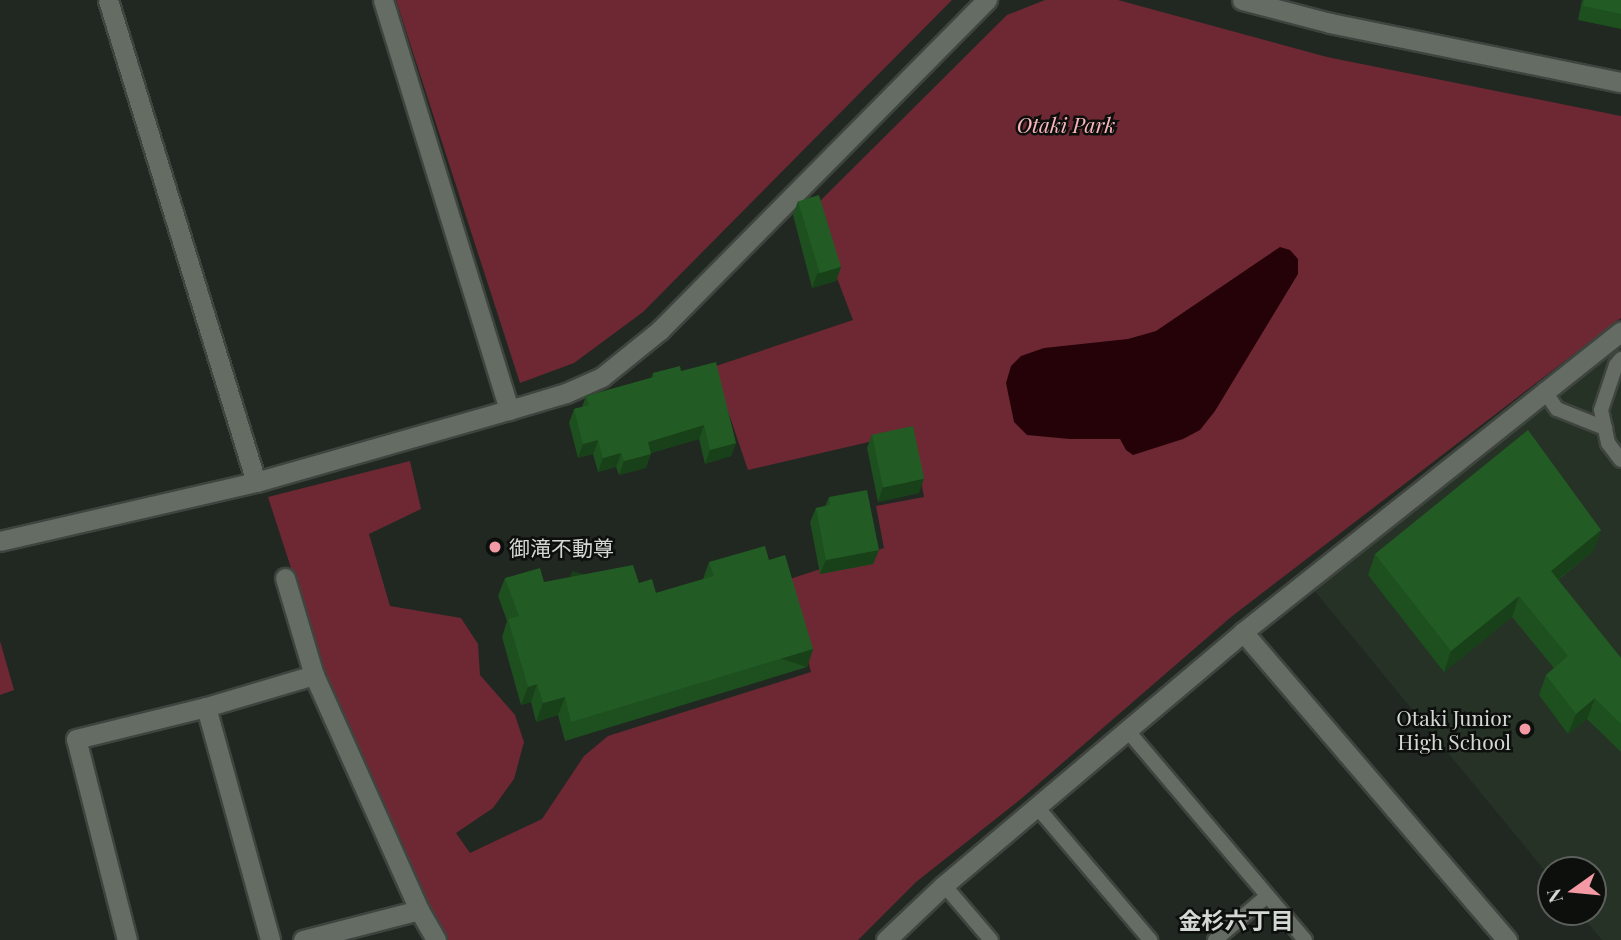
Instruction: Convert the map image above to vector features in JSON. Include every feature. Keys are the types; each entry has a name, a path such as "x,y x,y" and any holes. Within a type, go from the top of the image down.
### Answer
{"street":[{"path":"108,0 256,482"},
{"path":"383,0 509,410"},
{"path":"0,541 256,482 584,386 625,360 660,330 987,0"},
{"path":"1242,0 1329,23 1621,82"},
{"path":"888,939 944,885 1243,632 1621,331"},
{"path":"285,578 314,674 419,910 436,940"},
{"path":"1243,632 1507,940"},
{"path":"127,940 76,739 206,707 314,674"},
{"path":"206,707 270,940"},
{"path":"303,940 419,910"}],"lane":[{"path":"1621,359 1616,365 1601,410 1608,443 1621,460"},
{"path":"1544,390 1557,409 1605,428"},
{"path":"1127,730 1305,940"},
{"path":"1037,807 1150,940"},
{"path":"944,885 990,940"},
{"path":"1215,940 1267,896"}],"shaded area":[{"path":"1280,247 1290,250 1298,259 1298,274 1215,411 1200,430 1183,439 1133,455 1126,450 1120,439 1070,439 1027,435 1014,422 1006,383 1011,366 1021,356 1044,348 1128,339 1156,331"},
{"name":"Otaki Junior High School","path":"1621,343 1621,940 1602,940 1590,926 1607,926 1607,856 1537,856 1537,861 1313,589"}],"green space":[{"path":"396,0 952,0 643,312 574,363 520,383"},
{"name":"Otaki Park","path":"1045,0 1118,0 1327,57 1621,116 1621,318 1231,617 1022,798 916,882 858,940 445,940 423,904 329,685 268,497 410,461 421,509 369,534 390,606 461,618 478,644 480,675 515,715 524,742 514,779 493,808 456,833 470,853 542,819 584,756 608,736 811,672 787,580 884,548 876,506 924,497 912,432 748,470 713,367 853,320 811,210 1007,15"},
{"path":"0,641 14,690 0,695"}],"building":[{"path":"1584,0 1621,0 1621,14 1583,6"},
{"path":"819,195 841,267 820,273 798,201"},
{"path":"716,362 736,443 710,450 704,425 648,442 651,454 624,461 621,453 603,458 598,440 583,444 574,409 589,405 586,396 654,377 653,373 680,366 681,371"},
{"path":"913,426 924,479 883,488 872,435"},
{"path":"1528,430 1601,530 1551,571 1621,658 1621,724 1595,698 1576,714 1546,675 1568,656 1519,596 1451,651 1375,554"},
{"path":"867,490 879,550 826,560 816,508 830,505 829,497"},
{"path":"765,546 769,560 785,555 813,649 571,722 565,697 543,703 537,684 528,687 508,619 519,616 505,578 540,568 544,582 633,565 639,583 652,579 656,593 714,576 709,562"}],"place":[{"name":"御滝不動尊","path":"495,547"},
{"name":"Otaki Junior High School","path":"1525,729"}],"district":[{"name":"金杉六丁目","path":"1236,920"}]}
